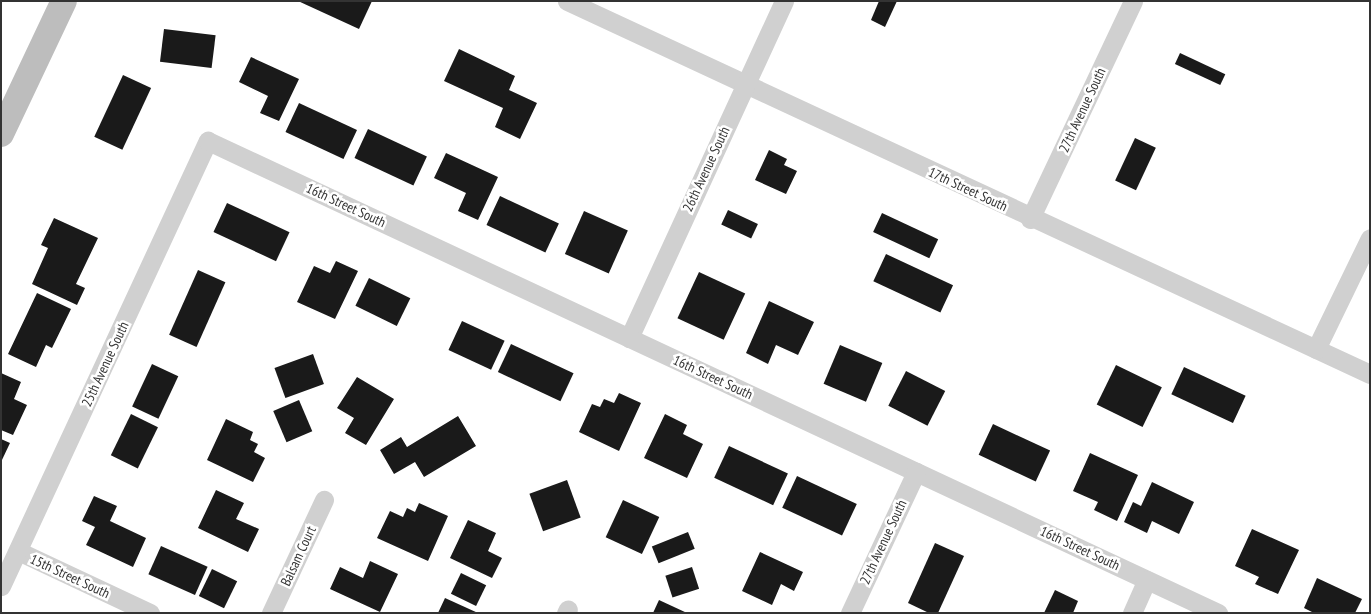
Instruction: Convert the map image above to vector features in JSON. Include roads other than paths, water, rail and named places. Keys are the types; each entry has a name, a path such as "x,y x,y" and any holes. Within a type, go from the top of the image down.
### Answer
{"street":[{"path":"1,134 64,1"},
{"name":"17th Street South","path":"567,1 1030,219 1370,374"},
{"name":"26th Avenue South","path":"629,338 784,1"},
{"name":"27th Avenue South","path":"1030,219 1133,1"},
{"name":"16th Street South","path":"208,141 1218,613"},
{"name":"25th Avenue South","path":"1,586 208,141"},
{"path":"1316,349 1370,238"},
{"name":"27th Avenue South","path":"850,613 916,472"},
{"name":"Balsam Court","path":"271,613 324,500"},
{"name":"15th Street South","path":"18,551 150,613"},
{"path":"1132,613 1147,580"}]}
